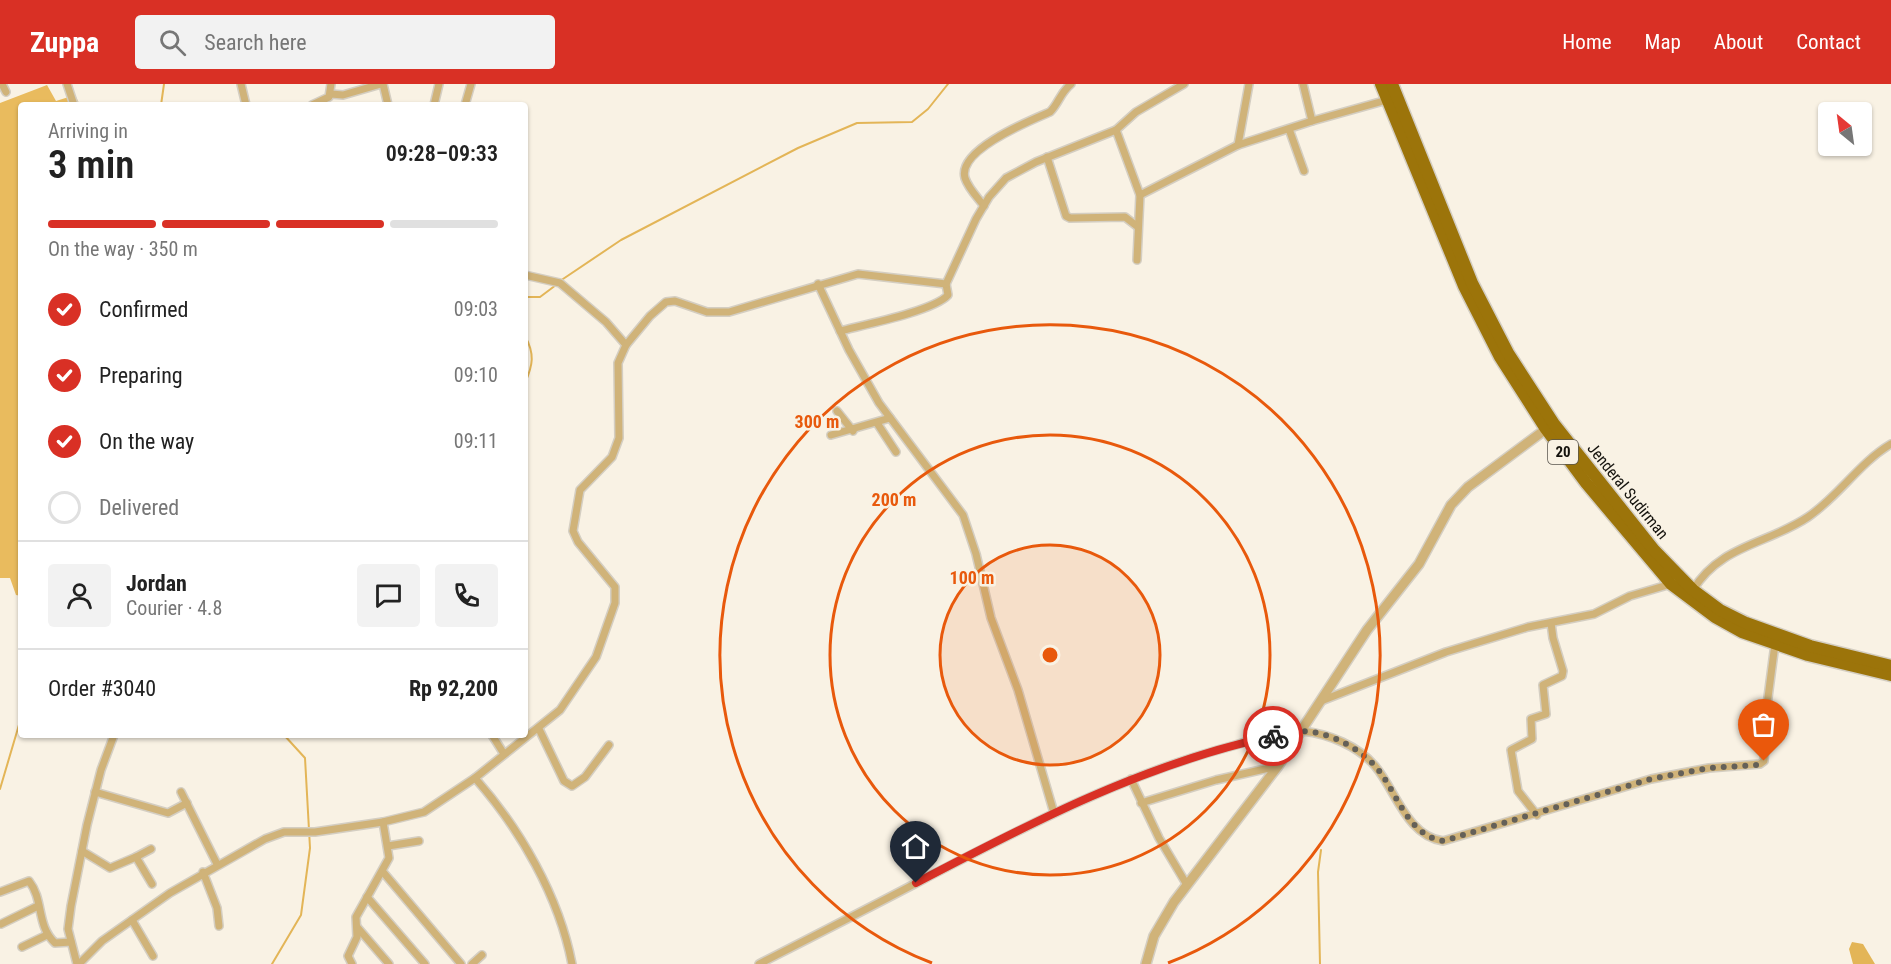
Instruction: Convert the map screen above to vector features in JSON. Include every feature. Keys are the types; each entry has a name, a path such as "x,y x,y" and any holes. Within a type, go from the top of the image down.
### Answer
{"highway":[{"name":"20","path":"1381,84 1478,316 1500,357 1546,429 1586,483 1671,584 1715,617 1742,632 1844,665 1891,675"},
{"name":"Jenderal Sudirman","path":"1392,84 1472,283 1508,352 1554,424 1654,550 1693,590 1720,610 1773,634 1845,656 1891,666"}],"street":[{"path":"2,84 6,92"},
{"path":"68,84 73,102"},
{"path":"241,84 245,102"},
{"path":"331,84 329,100 382,84 387,102"},
{"path":"435,102 439,84"},
{"path":"466,102 471,84"},
{"path":"984,206 966,180 965,172 971,156 999,138 1050,112 1056,105 1059,94 1071,84"},
{"path":"840,331 918,310 945,299 948,295 946,284 984,206 1006,178 1047,158 1116,130 1136,112 1184,84"},
{"path":"1239,145 1249,84"},
{"path":"1303,84 1312,121"},
{"path":"1140,195 1239,145 1387,100"},
{"path":"1289,129 1305,171"},
{"path":"1116,130 1140,195 1137,260"},
{"path":"1047,158 1066,216 1070,218 1125,217 1138,227"},
{"path":"528,737 565,704 596,657 615,603 615,587 576,538 573,525 582,485 612,457 619,438 616,367 626,345 650,316 666,302 675,301 713,313 729,312 858,274 946,284"},
{"path":"528,276 558,282 606,322 626,345"},
{"path":"818,284 876,399 963,515 976,554 991,618 1018,690 1054,813"},
{"path":"837,411 853,431"},
{"path":"831,435 853,431 890,418"},
{"path":"877,423 896,452"},
{"path":"1146,964 1159,926 1187,885 1278,766 1367,630 1419,564 1451,505 1468,487 1546,429"},
{"path":"1693,590 1708,570 1720,560 1802,521 1817,511 1866,462 1891,444"},
{"path":"1321,700 1446,652 1528,627 1594,614 1630,596 1671,584"},
{"path":"1537,815 1518,791 1510,750 1532,739 1531,719 1546,714 1543,685 1562,675 1563,671 1552,639 1551,623"},
{"path":"759,964 1054,813 1131,778 1208,752 1300,731 1335,739 1364,755 1382,774 1415,827 1430,838 1443,841 1537,815 1651,779 1709,768 1762,763 1775,644"},
{"path":"539,729 564,781 572,786 585,777 609,746"},
{"path":"113,738 95,792 68,929 78,964 102,941 217,864 284,832 301,834 315,832 383,822 424,812 475,778 526,738"},
{"path":"494,738 504,754"},
{"path":"1141,803 1215,780 1278,766"},
{"path":"475,778 534,860 562,928 572,964"},
{"path":"1131,778 1141,803 1187,885"},
{"path":"95,792 168,813 187,803"},
{"path":"181,792 217,864"},
{"path":"352,964 348,957 357,937 356,918 389,858 383,822"},
{"path":"388,846 419,841"},
{"path":"82,851 110,868 151,849"},
{"path":"136,857 152,884"},
{"path":"203,872 217,908 219,926"},
{"path":"382,872 461,964"},
{"path":"0,892 26,880 38,895 38,906 47,935 55,943 71,942"},
{"path":"367,897 425,964"},
{"path":"1,924 38,906"},
{"path":"132,920 153,956"},
{"path":"356,925 389,964"},
{"path":"22,947 47,935"},
{"path":"472,964 482,955"}],"shaded area":[{"path":"47,85 56,101 75,95 78,102 18,102 18,595 10,578 0,578 0,103"},
{"path":"1852,942 1863,944 1875,964 1853,964 1849,949"}],"waterway":[{"path":"161,102 164,84"},
{"path":"560,281 621,240 798,148 857,123 912,122 928,109 948,84"},
{"path":"528,297 540,297 556,285"},
{"path":"528,343 532,360 528,376"},
{"path":"0,789 18,728"},
{"path":"272,964 301,915 310,848 305,758 287,738"},
{"path":"1320,964 1318,872 1321,850"}],"way so far":[{"path":"1273,736 1300,731 1335,739 1356,750 1382,774 1418,831 1430,838 1443,841 1545,813 1651,779 1709,768 1758,765 1764,761"}],"route":[{"path":"916,883 1017,830 1120,782 1208,752 1273,736"}]}
